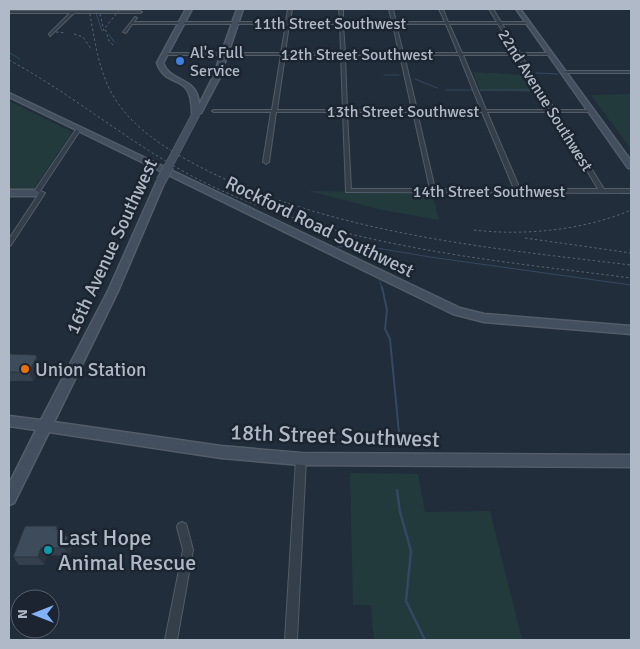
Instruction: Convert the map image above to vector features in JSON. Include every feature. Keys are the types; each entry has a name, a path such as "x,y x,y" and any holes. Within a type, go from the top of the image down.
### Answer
{"main road":[{"path":"189,9 161,59 161,67 168,75 193,90 197,96 196,114"},
{"name":"16th Avenue Southwest","path":"9,498 113,290 161,181 207,97 240,9"},
{"path":"518,9 631,166"},
{"name":"Rockford Road Southwest","path":"9,95 457,311 484,318 631,330"},
{"path":"9,193 36,193"},
{"name":"18th Street Southwest","path":"9,422 221,452 301,459 631,461"}],"street":[{"path":"266,162 290,9"},
{"path":"341,9 344,111"},
{"path":"391,9 433,191"},
{"path":"441,9 518,191"},
{"name":"22nd Avenue Southwest","path":"490,9 602,191"},
{"path":"9,12 141,10"},
{"path":"125,32 141,10"},
{"path":"50,35 73,12"},
{"name":"11th Street Southwest","path":"132,23 528,23"},
{"name":"12th Street Southwest","path":"164,54 551,54"},
{"path":"564,72 631,72"},
{"name":"13th Street Southwest","path":"214,111 591,111"},
{"name":"14th Street Southwest","path":"344,111 348,191 631,191"},
{"path":"36,193 79,129"},
{"path":"9,244 42,193 36,193"},
{"path":"291,640 301,459"},
{"path":"171,640 188,550 182,527"}],"green space":[{"path":"473,72 527,75 538,92 480,91"},
{"path":"631,94 631,149 591,95"},
{"path":"9,101 72,132 33,190 9,190"},
{"path":"309,191 432,193 439,220 382,210"},
{"path":"350,473 418,474 425,512 490,511 522,640 374,640 371,605 353,605"}],"building":[{"path":"10,354 35,355 37,357 29,372 9,372"},
{"path":"25,526 57,526 56,529 60,529 58,536 68,536 64,548 41,548 38,557 13,557"}],"waterway":[{"path":"96,13 102,31"},
{"path":"109,34 114,42"},
{"path":"10,53 20,59"},
{"path":"536,73 558,74"},
{"path":"384,75 399,75"},
{"path":"480,90 535,90 528,77"},
{"path":"415,79 437,88"},
{"path":"446,90 472,90"},
{"path":"337,247 359,245 430,257 631,285"},
{"path":"380,281 382,289"},
{"path":"382,287 387,310 385,329 390,339 399,433"},
{"path":"397,490 400,512 411,551 406,601 425,640"}],"railway":[{"path":"89,9 103,72 107,84 120,106 151,137 188,161 214,174 264,195 314,212 366,225 471,245 631,265"},
{"path":"113,45 109,41 105,28 120,9"},
{"path":"100,14 104,31"},
{"path":"56,32 66,33"},
{"path":"74,34 83,37 91,49"},
{"path":"9,60 36,75 164,160 218,189 267,209 318,225 421,249 631,278"},
{"path":"474,230 493,232 554,230 594,222 631,210"},
{"path":"525,238 631,253"}],"place":[{"name":"Al's Full Service","path":"180,61"},
{"name":"Union Station","path":"25,369"},
{"name":"Last Hope Animal Rescue","path":"48,550"}]}
